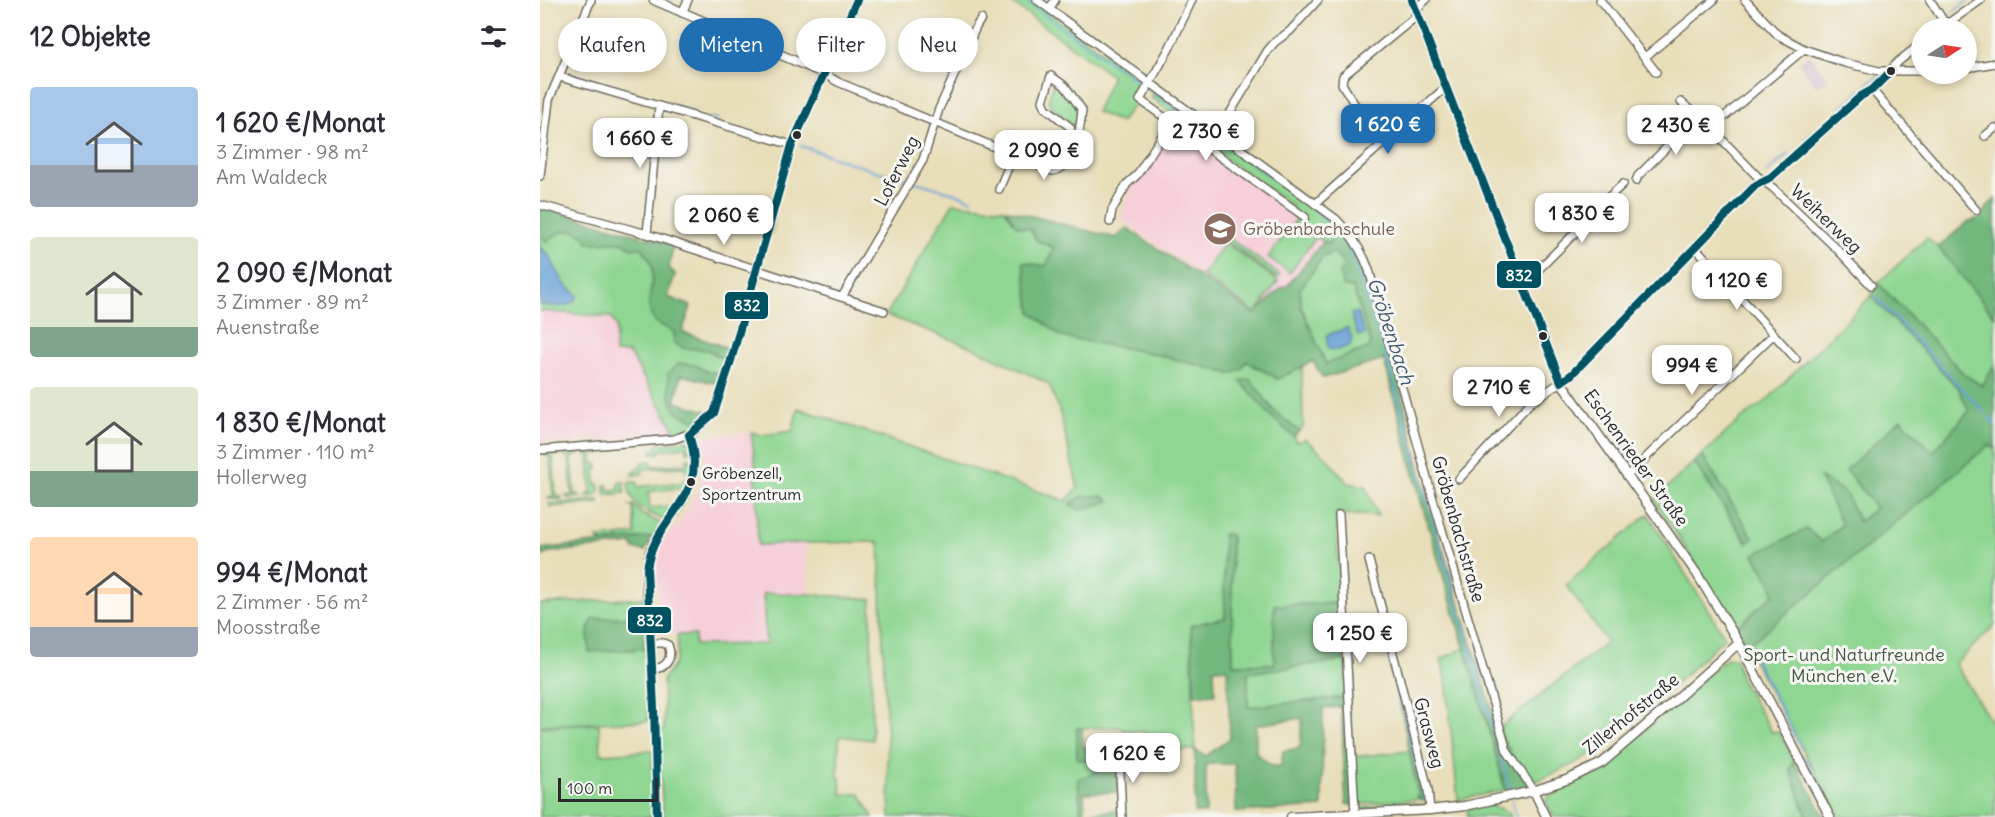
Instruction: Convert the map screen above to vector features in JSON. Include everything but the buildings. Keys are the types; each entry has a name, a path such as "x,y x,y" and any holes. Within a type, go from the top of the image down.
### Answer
{"street":[{"path":"540,176 549,100 591,0"},
{"path":"654,0 823,73 838,82 1013,156 1052,171 1059,171 1066,166 1076,145 1082,110 1065,86 1051,76 1043,101 1046,108 1070,127 1076,145"},
{"path":"682,13 688,0"},
{"path":"540,450 674,439 689,435 714,413 792,145 857,0"},
{"name":"Gröbenbachstraße","path":"1037,0 1146,89 1218,133 1336,219 1350,233 1364,255 1504,743 1546,817"},
{"path":"1049,9 1055,0"},
{"path":"1192,0 1170,47 1140,100 1305,217"},
{"path":"1218,133 1268,50 1290,31 1318,0"},
{"name":"Eschenrieder Straße","path":"1412,0 1561,382 1697,574 1739,643 1830,817"},
{"path":"1380,145 1342,84 1343,76 1413,19 1426,0"},
{"path":"1600,0 1656,72"},
{"path":"1645,57 1714,0"},
{"path":"1745,0 1778,35 1804,49 1845,63 1879,71 1911,71"},
{"path":"1930,0 1939,18"},
{"path":"1956,18 1981,0"},
{"name":"Loferweg","path":"842,297 919,168 949,86 981,19"},
{"path":"1711,128 1804,49"},
{"path":"1459,479 1529,404 1571,375 1756,185 1771,177 1861,96 1872,90 1899,61 1911,52"},
{"path":"1977,66 1995,63"},
{"path":"560,76 792,145"},
{"path":"1315,204 1446,87"},
{"path":"1872,90 1976,210"},
{"name":"Weiherweg","path":"1681,102 1838,250 1870,285"},
{"path":"647,234 659,107"},
{"path":"1636,181 1697,117"},
{"path":"1110,222 1112,210 1127,184 1137,175 1171,122"},
{"path":"1985,136 1995,128"},
{"path":"999,189 1013,156"},
{"path":"1523,285 1623,184"},
{"path":"540,205 647,234 884,311"},
{"path":"1696,248 1796,359"},
{"path":"1627,476 1774,334"},
{"path":"657,817 653,669 645,575 648,555 655,539 686,497 691,486 694,474 694,447 689,435"},
{"path":"1339,515 1355,813"},
{"name":"Grasweg","path":"1369,560 1428,789 1430,810"},
{"path":"651,643 668,645 671,652 666,664 659,669 653,669"},
{"name":"Zillerhofstraße","path":"1291,817 1465,806 1533,791 1569,779 1602,763 1739,643"},
{"path":"1119,752 1122,817"}],"shaded area":[{"path":"1809,54 1828,79 1817,87 1798,62"},
{"name":"Gröbenbachschule","path":"1172,128 1284,208 1295,221 1324,241 1287,286 1280,289 1255,314 1121,219 1130,188 1139,180"},
{"path":"540,311 611,317 616,326 615,353 629,353 676,432 667,435 540,444"},
{"path":"751,432 755,464 758,545 806,543 809,594 763,594 767,644 695,645 677,635 655,630 654,607 659,602 654,564 656,548 680,521 699,489 702,475 706,471 705,453 699,446 703,437"}],"green space":[{"path":"1008,0 1032,0 1143,82 1135,93 1136,101 1121,122 1096,112 1112,76"},
{"path":"1054,82 1058,82 1076,107 1079,125 1075,128 1048,101"},
{"path":"1155,90 1335,221 1341,227 1328,244 1316,237 1290,273 1268,257 1295,221 1291,205 1174,122 1176,117 1151,97"},
{"path":"1995,199 1995,317 1938,247 1969,221 1981,218"},
{"path":"953,203 1005,209 1016,226 1031,229 1036,240 1054,248 1047,266 1023,262 1151,353 1231,374 1246,361 1278,379 1302,367 1303,428 1299,431 1274,411 1250,379 1270,415 1294,437 1296,442 1306,439 1326,457 1348,483 1366,486 1378,516 1336,514 1340,603 1275,605 1274,664 1233,664 1231,535 1223,534 1225,618 1191,625 1195,750 1158,750 1145,732 1125,730 1120,727 1077,728 1077,759 1095,761 1097,773 1078,780 1081,817 890,817 879,542 758,545 755,464 751,432 762,435 792,431 798,408 1066,501 1078,488 1060,413 1049,384 974,348 886,315"},
{"path":"540,207 673,245 669,268 675,274 668,297 691,306 682,332 730,349 720,384 681,375 675,403 710,412 692,428 676,432 629,353 615,353 616,326 611,317 540,311"},
{"path":"540,207 673,245 669,268 675,274 668,297 691,306 682,332 730,349 726,361 708,350 683,348 674,343 674,332 656,322 652,317 649,303 652,265 642,248 632,248 622,242 589,243 580,233 569,230 547,242 540,235"},
{"path":"1005,209 1116,238 1127,228 1255,314 1280,289 1287,286 1324,241 1328,244 1341,227 1361,256 1398,379 1427,498 1498,729 1528,785 1505,790 1421,501 1384,360 1323,378 1313,361 1278,379 1246,361 1242,369 1231,374 1151,353 1062,337 1031,312 1023,262 1046,266 1054,248 1036,240 1031,229 1016,226","holes":["1334,252 1344,264 1339,273 1343,286 1353,288 1371,343 1368,348 1326,364 1301,306 1300,289 1323,257"]},
{"path":"1228,237 1280,275 1277,278 1226,241"},
{"path":"1927,238 1938,247 1995,317 1995,369 1993,368 1982,386 1965,375 1878,283"},
{"path":"1225,243 1278,281 1256,313 1202,275"},
{"path":"1334,252 1344,264 1343,286 1353,288 1372,343 1368,348 1326,364 1301,306 1300,289 1323,257"},
{"path":"1878,283 1965,375 1982,386 1993,368 1995,369 1995,449 1989,445 1746,647 1737,627 1774,594 1771,583 1754,554 1807,529 1822,542 1842,525 1820,478 1845,492 1859,522 1876,508 1846,470 1901,419 1933,452 1969,411 1959,389 1871,296"},
{"path":"1871,296 1959,389 1969,411 1933,452 1901,419 1847,470 1876,508 1858,522 1845,492 1821,479 1842,524 1822,542 1754,555 1771,583 1774,594 1737,627 1654,500 1694,462 1747,543 1753,538 1702,455 1741,419 1765,402"},
{"path":"679,363 695,365 708,372 723,373 720,384 681,375 675,402 710,412 699,422 677,413 670,399 668,373"},
{"path":"1250,379 1274,411 1299,431 1294,437 1270,415 1240,381"},
{"path":"686,440 690,442 692,451 687,452 687,447 659,450 659,454 651,453 658,445"},
{"name":"Sport- und Naturfreunde München e.V.","path":"1990,444 1995,449 1995,625 1955,664 1995,728 1995,817 1840,817 1746,647"},
{"path":"597,450 598,454 592,454 593,464 597,464 596,484 599,484 600,491 595,496 586,497 591,494 589,454 584,454 584,451"},
{"path":"559,451 559,455 553,455 556,497 562,497 561,499 549,499 553,497 550,456 545,456 545,452"},
{"path":"578,451 578,455 572,456 575,495 580,495 580,497 567,498 566,496 572,495 569,456 564,456 564,452"},
{"path":"1702,455 1753,538 1748,543 1694,462"},
{"path":"691,458 692,471 686,471 685,467 642,469 642,474 632,475 643,462 651,461 652,466 687,464 687,459"},
{"path":"685,478 689,478 691,480 686,493 681,493 680,488 648,492 650,508 678,505 667,519 657,517 639,507 631,497 628,482 637,482 637,487 685,482"},
{"path":"619,482 624,482 624,493 605,495 605,485 608,485 608,490 619,489"},
{"path":"1083,496 1103,496 1110,501 1080,510 1070,504"},
{"path":"599,500 599,503 550,507 549,504"},
{"path":"634,505 642,514 662,524 653,538 601,542 597,538 635,534 633,507 628,506"},
{"path":"1648,514 1725,637 1647,710 1598,750 1573,765 1528,785 1498,729 1607,642 1566,585"},
{"path":"1223,534 1231,535 1233,664 1274,664 1274,605 1340,603 1345,660 1248,673 1248,707 1348,697 1352,805 1346,804 1341,707 1323,708 1322,807 1236,812 1235,764 1206,764 1206,813 1195,813 1195,750 1206,756 1230,738 1227,668 1214,669 1215,694 1194,695 1191,625 1225,618","holes":["1302,718 1300,748 1283,751 1281,766 1272,766 1256,753 1256,725"]},
{"path":"652,537 645,551 634,549 632,544 551,552 540,557 540,549"},
{"path":"763,593 871,599 872,740 839,736 838,777 841,794 860,794 873,817 663,817 658,731 664,730 663,678 675,664 678,648 677,635 695,635 695,645 766,644"},
{"path":"644,598 644,615 593,619 589,651 645,649 648,721 540,725 540,604"},
{"path":"644,615 645,649 589,652 588,629 593,619"},
{"path":"1465,648 1505,790 1458,800 1446,679 1441,659"},
{"path":"1727,658 1736,658 1741,680 1772,732 1780,732 1794,761 1790,769 1807,817 1554,817 1545,799 1606,765"},
{"path":"1345,660 1348,697 1248,707 1247,673"},
{"path":"1390,664 1393,665 1429,802 1419,799"},
{"path":"599,724 601,754 652,751 654,817 540,817 540,727"},
{"path":"1077,728 1082,728 1083,747 1116,749 1119,792 1084,793 1085,813 1120,810 1121,817 1081,817 1078,779 1097,772 1094,761 1077,759"},
{"path":"1409,751 1419,799 1352,805 1351,757"},
{"path":"1794,761 1825,817 1807,817 1790,769"},
{"path":"1414,803 1426,806 1362,811 1359,808"},
{"path":"1490,805 1509,812 1511,817 1468,817 1467,809"}],"water":[{"path":"540,247 548,254 564,283 578,296 571,304 566,306 540,305"},
{"path":"1357,312 1365,334 1358,336 1351,314"},
{"path":"1347,328 1352,338 1350,345 1338,350 1328,349 1327,335"}],"waterway":[{"name":"Gröbenbach","path":"1024,0 1312,207 1342,238 1355,264 1386,356 1511,793"},
{"path":"1953,12 1969,0"},
{"path":"1947,18 1950,15"},
{"path":"570,74 611,86"},
{"path":"1841,108 1879,75"},
{"path":"633,93 649,98"},
{"path":"655,100 696,113"},
{"path":"710,117 718,120"},
{"path":"1806,139 1814,132"},
{"path":"801,146 972,200"},
{"path":"1766,174 1788,154"},
{"path":"1876,298 1984,412"},
{"path":"1989,417 1995,424"},
{"path":"1375,596 1425,800"},
{"path":"1753,655 1801,748"},
{"path":"1805,758 1836,817"},
{"name":"Gröbenbach","path":"1512,799 1516,817"}],"transit line":[{"name":"832","path":"689,435 714,413 792,145 857,0"},
{"name":"832","path":"1412,0 1561,382"},
{"name":"832","path":"1561,382 1571,375 1756,185 1771,177 1891,71"},
{"name":"832","path":"657,817 647,569 652,550 679,506 693,476 694,457 689,435"}],"place":[{"name":"Gröbenbachschule","path":"1220,229"},
{"name":"Gröbenzell, Sportzentrum","path":"691,482"}]}
